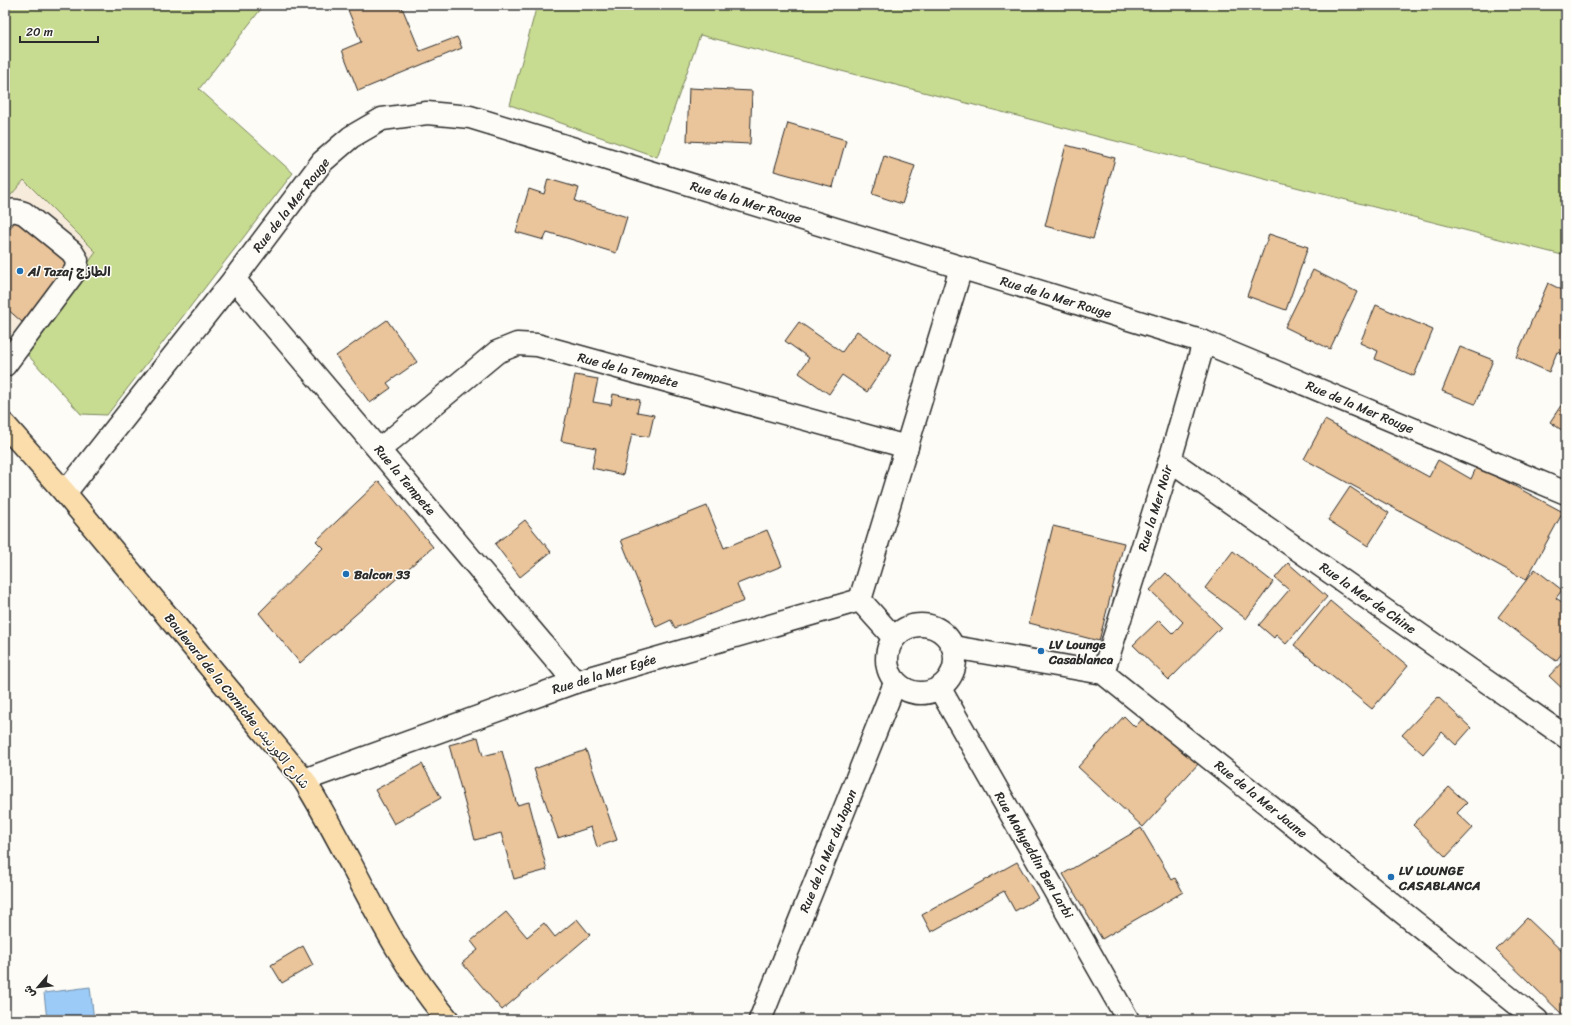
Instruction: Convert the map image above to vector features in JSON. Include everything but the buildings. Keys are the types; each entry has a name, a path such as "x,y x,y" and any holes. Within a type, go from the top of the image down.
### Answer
{"main road":[{"name":"Boulevard de la Corniche شارع الكورنيش","path":"5,425 65,493 304,780 327,817 390,940 414,978 448,1020"}],"street":[{"name":"Rue de la Mer Rouge","path":"65,493 234,279 322,162 351,137 382,119 427,113 470,117 1204,342 1566,493"},
{"path":"5,214 8,211 16,210 24,213 72,252 77,260 76,270 5,365"},
{"path":"894,638 860,600 961,268"},
{"name":"Rue la Tempete","path":"234,279 576,682"},
{"name":"Rue la Mer Noir","path":"1103,673 1170,460 1204,342"},
{"name":"Rue de la Tempête","path":"379,450 497,352 517,344 537,345 907,447"},
{"name":"Rue la Mer de Chine","path":"1170,460 1566,737"},
{"name":"Rue de la Mer Egée","path":"304,780 576,682 860,600"},
{"path":"926,625 938,629 947,636 953,647 956,658 954,671 948,681 940,689 928,693 916,694 905,690 895,682 889,672 887,660 889,649 894,638 903,630 914,626 926,625"},
{"name":"Rue de la Mer Jaune","path":"953,647 1103,673 1537,1020"},
{"name":"Rue de la Mer du Japon","path":"760,1020 895,682"},
{"name":"Rue Mohyeddin Ben Larbi","path":"940,689 1128,1020"}],"shaded area":[{"path":"24,179 96,252 25,352 5,331 5,202"}],"green space":[{"path":"5,5 264,5 199,89 293,173 107,415 81,414 25,352 96,252 24,180 5,202"},
{"path":"537,5 1566,5 1566,256 700,35 657,157 510,105"}],"water":[{"path":"90,987 94,1020 47,1020 44,993"}],"place":[{"name":"Al Tazaj الطازج","path":"20,271"},
{"name":"Balcon 33","path":"346,574"},
{"name":"LV Lounge Casablanca","path":"1041,651"},
{"name":"LV LOUNGE CASABLANCA","path":"1391,877"}]}
